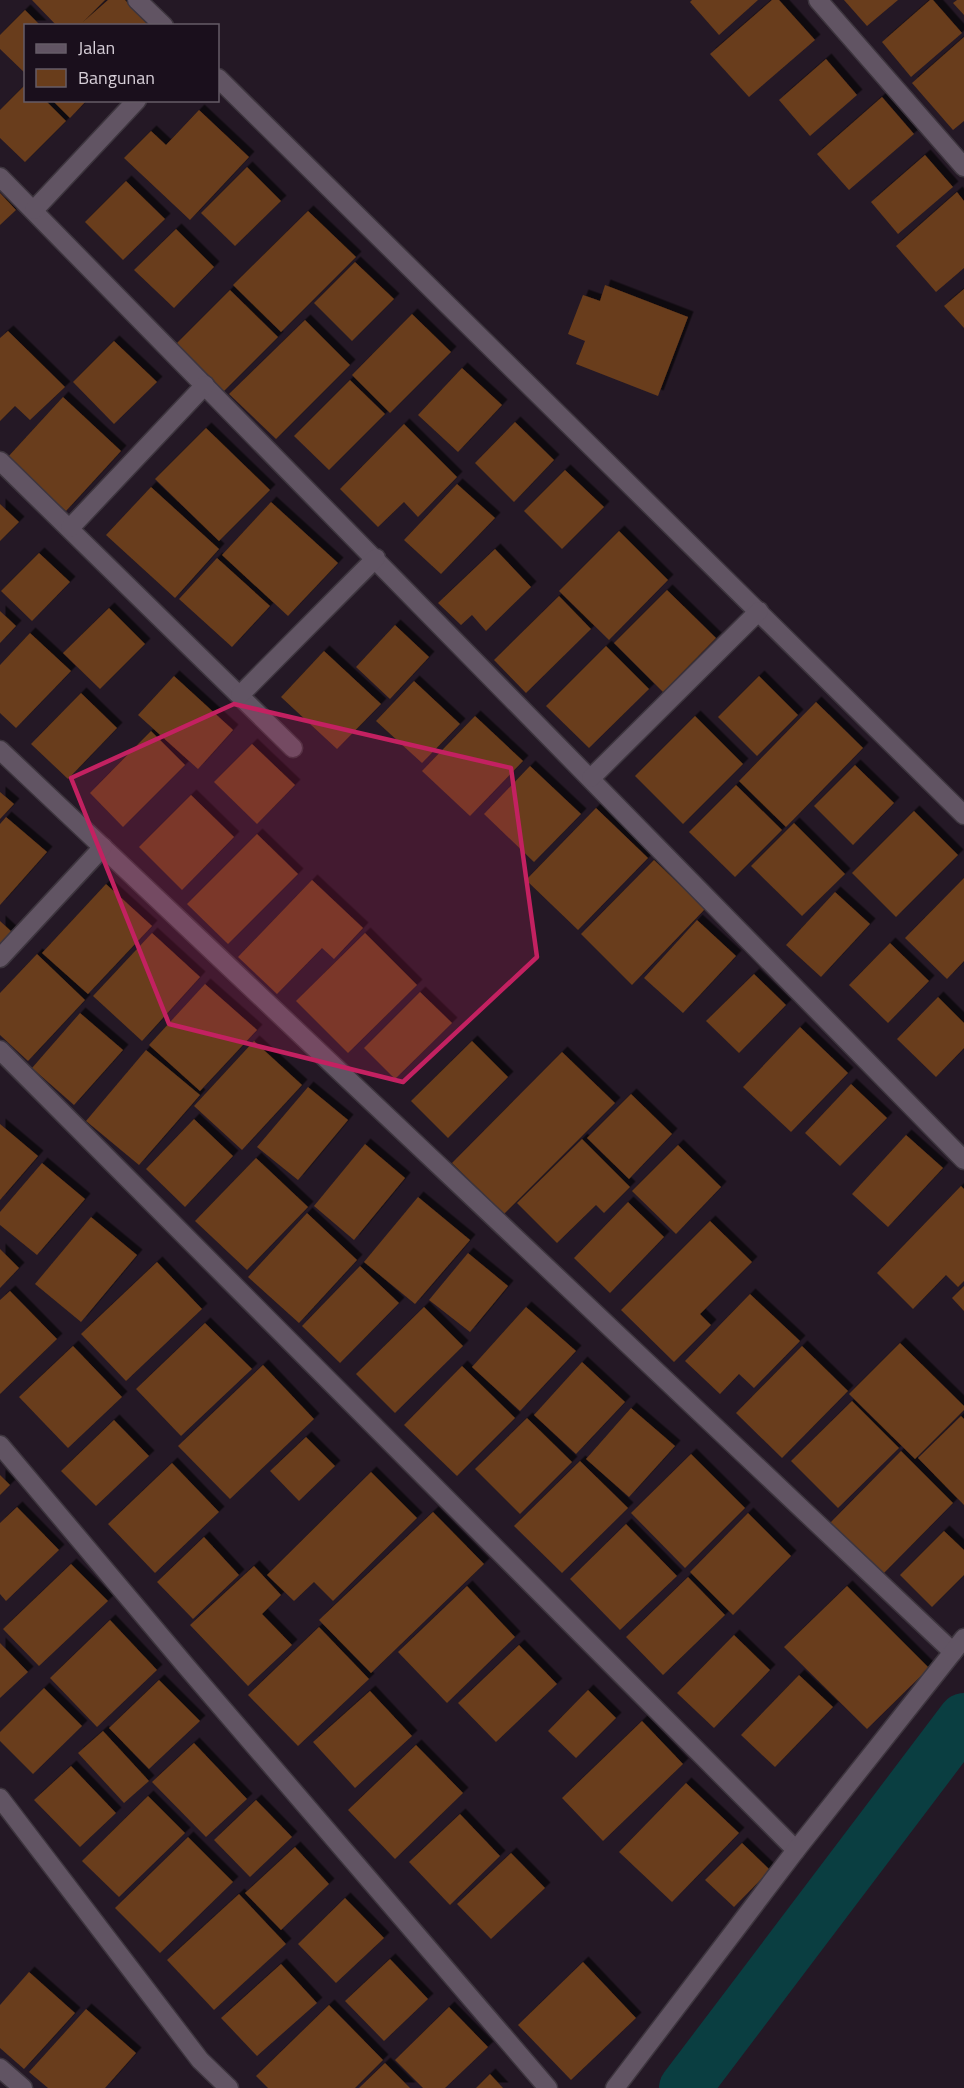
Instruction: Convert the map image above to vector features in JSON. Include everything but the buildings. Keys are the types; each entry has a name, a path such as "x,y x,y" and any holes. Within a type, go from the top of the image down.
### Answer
{"street":[{"path":"137,0 162,24"},
{"path":"818,0 964,167"},
{"path":"219,79 964,815"},
{"path":"34,210 135,102"},
{"path":"0,177 964,1160"},
{"path":"70,528 205,385"},
{"path":"0,461 293,748"},
{"path":"240,695 376,558"},
{"path":"591,778 759,611"},
{"path":"0,750 958,1645 796,1850 615,2088"},
{"path":"0,958 103,847"},
{"path":"0,1050 796,1850"},
{"path":"0,1445 548,2088"},
{"path":"0,1798 200,2060 229,2088"},
{"path":"0,2068 23,2088"}],"highlighted area":[{"path":"234,704 511,768 537,957 403,1082 169,1024 71,778"}],"waterway":[{"path":"685,2088 964,1719"}]}
